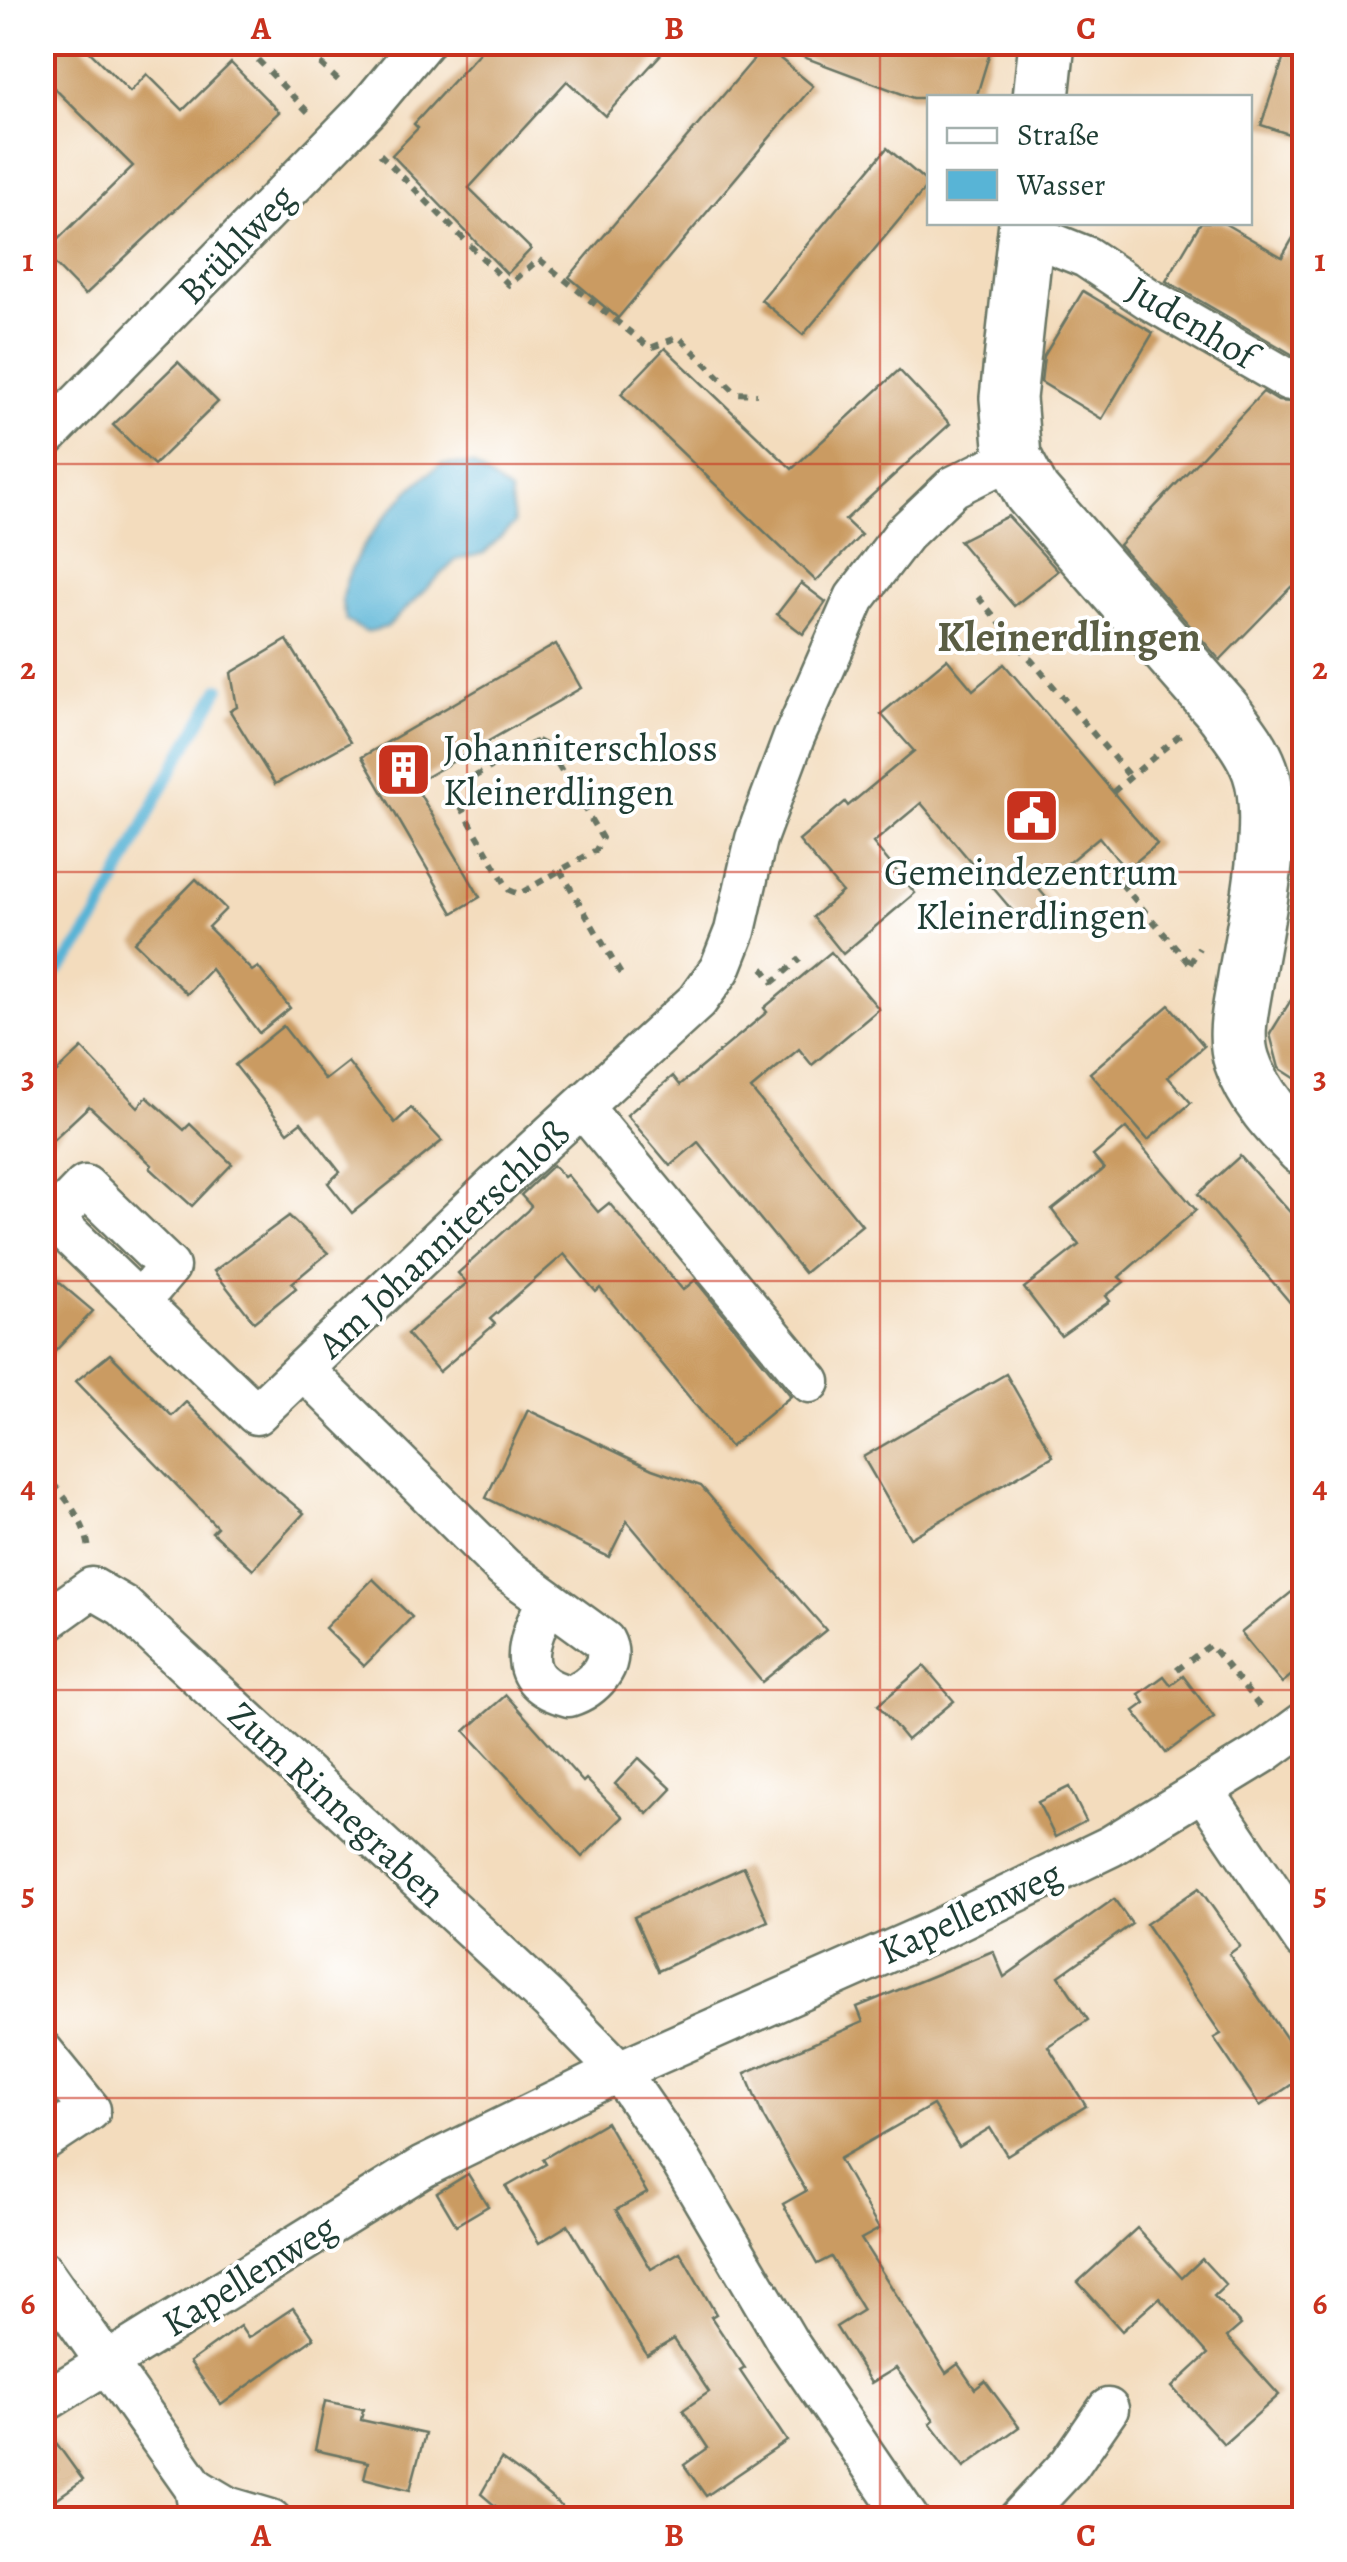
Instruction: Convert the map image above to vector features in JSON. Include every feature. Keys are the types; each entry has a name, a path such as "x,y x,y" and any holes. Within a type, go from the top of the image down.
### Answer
{"street":[{"name":"Brühlweg","path":"42,440 352,125 423,42"},
{"path":"1041,95 1047,42"},
{"path":"1027,228 1008,398 1013,457 1032,493 1195,728 1244,740 1261,772 1266,812 1260,890 1238,1020 1240,1058 1253,1088 1276,1120 1304,1148"},
{"name":"Judenhof","path":"1027,228 1086,257 1149,299 1289,380 1304,379"},
{"name":"Am Johanniterschloß","path":"140,1302 256,1414 697,1001 720,969 735,931 756,839 794,737 854,598 904,534 952,487 1013,457"},
{"name":"Am Johanniterschloß","path":"583,1108 810,1382"},
{"name":"Am Johanniterschloß","path":"304,1370 504,1568 548,1600"},
{"path":"42,1624 92,1588"},
{"name":"Zum Rinnegraben","path":"92,1588 123,1606 550,2000 619,2071"},
{"name":"Kapellenweg","path":"42,2402 423,2167 619,2071 1110,1846 1295,1730"},
{"path":"1203,1790 1304,1940"},
{"path":"42,2050 90,2110 42,2142"},
{"path":"619,2071 682,2161 788,2343 909,2520"},
{"path":"42,2271 107,2362 198,2504 227,2507 271,2520"},
{"path":"1018,2520 1070,2464 1108,2410"}],"path":[{"path":"297,42 352,125"},
{"path":"258,60 352,125 509,285 540,258 650,348 680,337 736,394 757,394"},
{"path":"978,597 1130,777"},
{"path":"1112,792 1195,728"},
{"path":"537,742 547,746 602,838 596,850 560,870 520,894 509,890 456,798 458,786 537,742"},
{"path":"1100,860 1213,990 1242,1001"},
{"path":"560,870 622,976"},
{"path":"1190,964 1202,939"},
{"path":"42,1473 88,1534 92,1588"},
{"path":"1177,1670 1210,1645 1295,1730"}],"water":[{"path":"441,464 473,465 510,493 514,524 484,553 456,560 387,627 366,632 346,621 342,601 347,579 380,523"}],"building":[{"path":"56,42 80,42 130,92 147,74 183,110 231,63 279,112 85,295 44,253 133,166 42,76 42,56"},
{"path":"489,42 672,42 605,116 567,81 469,188 531,249 507,274 392,155 418,128 414,124"},
{"path":"774,42 993,42 977,95 927,98 913,98 774,46"},
{"path":"1289,42 1304,42 1304,139 1261,125"},
{"path":"765,46 813,86 618,318 569,277"},
{"path":"887,148 927,182 803,335 761,300"},
{"path":"1304,219 1304,356 1295,356 1166,281 1199,225 1227,225 1282,257"},
{"path":"1083,291 1153,333 1102,419 1041,382 1044,356"},
{"path":"665,348 792,469 899,370 950,424 845,520 861,535 816,581 621,394"},
{"path":"178,362 218,402 154,465 113,425"},
{"path":"1263,392 1278,401 1304,403 1304,596 1291,587 1220,660 1119,545"},
{"path":"1008,516 1058,571 1014,606 959,541"},
{"path":"801,583 826,602 803,634 777,614"},
{"path":"287,640 350,742 275,784 230,711 237,707 231,673"},
{"name":"Johanniterschloss Kleinerdlingen","path":"556,644 581,688 414,784 480,897 453,913 362,757"},
{"name":"Gemeindezentrum Kleinerdlingen","path":"947,659 973,690 1004,664 1157,844 1126,870 1099,837 1038,888 1054,907 1028,929 921,803 873,843 915,893 843,954 813,917 842,892 799,841 914,751 881,714"},
{"path":"196,879 226,909 208,927 252,971 258,967 290,1008 259,1033 211,969 187,994 134,942"},
{"path":"831,952 879,1009 812,1065 799,1049 751,1089 862,1225 804,1273 698,1142 670,1166 627,1115 673,1076 680,1085"},
{"path":"1304,979 1304,1084 1279,1068 1270,1034"},
{"path":"1169,1005 1204,1046 1168,1077 1191,1103 1148,1140 1090,1073"},
{"path":"283,1026 325,1080 348,1062 395,1123 411,1108 442,1141 352,1213 328,1183 340,1172 301,1122 288,1132 235,1065"},
{"path":"82,1048 138,1107 147,1097 184,1130 190,1124 232,1164 192,1206 89,1106 42,1150 42,1086"},
{"path":"1126,1128 1196,1210 1119,1277 1124,1282 1106,1296 1110,1301 1061,1336 1024,1288 1079,1245 1052,1210 1104,1169 1093,1156"},
{"path":"1240,1156 1304,1228 1304,1319 1198,1194"},
{"path":"553,1165 564,1177 567,1175 598,1212 609,1203 683,1290 695,1280 791,1396 730,1447 600,1288 596,1292 564,1254 490,1319 495,1324 439,1372 407,1334 467,1283 458,1273 527,1211 531,1206 521,1195"},
{"path":"289,1216 328,1253 292,1283 296,1288 254,1322 214,1271"},
{"path":"42,1268 93,1311 42,1365"},
{"path":"110,1354 172,1416 186,1402 262,1478 304,1513 253,1569 212,1532 217,1527 76,1381"},
{"path":"1006,1374 1053,1456 910,1538 863,1457"},
{"path":"528,1410 652,1469 701,1486 826,1630 762,1682 627,1521 609,1557 486,1498"},
{"path":"373,1579 412,1617 364,1666 325,1628"},
{"path":"1304,1582 1304,1665 1282,1683 1241,1633"},
{"path":"924,1666 954,1701 907,1740 878,1705"},
{"path":"1164,1676 1171,1685 1183,1676 1214,1717 1166,1753 1134,1711 1145,1703 1139,1694"},
{"path":"506,1695 583,1782 586,1779 623,1817 582,1857 465,1731"},
{"path":"639,1758 672,1789 648,1814 615,1784"},
{"path":"1069,1787 1086,1821 1055,1837 1038,1802"},
{"path":"744,1867 768,1921 658,1971 634,1917"},
{"path":"1199,1888 1240,1946 1229,1954 1304,2064 1304,2076 1260,2106 1214,2038 1221,2034 1146,1924"},
{"path":"1114,1899 1132,1924 1059,1976 1088,2020 1048,2046 1086,2106 1007,2155 990,2128 959,2147 933,2105 839,2159 879,2229 861,2239 946,2373 958,2364 975,2389 985,2381 1019,2427 964,2467 930,2423 934,2420 896,2368 871,2383 836,2327 863,2310 831,2257 817,2264 783,2204 806,2191 763,2116 745,2073 863,2022 857,2007 993,1951 1004,1977"},
{"path":"606,2122 647,2193 616,2210 651,2269 680,2252 716,2314 711,2317 745,2368 740,2371 787,2441 706,2496 684,2465 708,2448 683,2410 709,2392 674,2339 647,2355 568,2225 539,2243 506,2187 546,2164 543,2159"},
{"path":"468,2174 488,2206 456,2225 437,2193"},
{"path":"1137,2228 1182,2278 1202,2259 1226,2285 1214,2296 1241,2325 1227,2337 1279,2395 1224,2444 1172,2387 1208,2354 1159,2298 1122,2331 1078,2282"},
{"path":"293,2308 314,2338 221,2405 190,2362 240,2326 248,2338"},
{"path":"325,2401 363,2409 361,2420 425,2434 410,2490 364,2478 368,2462 315,2450"},
{"path":"42,2427 83,2480 42,2509"},
{"path":"501,2459 578,2520 512,2520 481,2494"}],"waterway":[{"path":"42,981 76,950 92,925 159,794 220,688"}],"place":[{"name":"Johanniterschloss Kleinerdlingen","path":"404,770"},
{"name":"Gemeindezentrum Kleinerdlingen","path":"1031,815"}],"district":[{"name":"Kleinerdlingen","path":"1069,636"}]}
